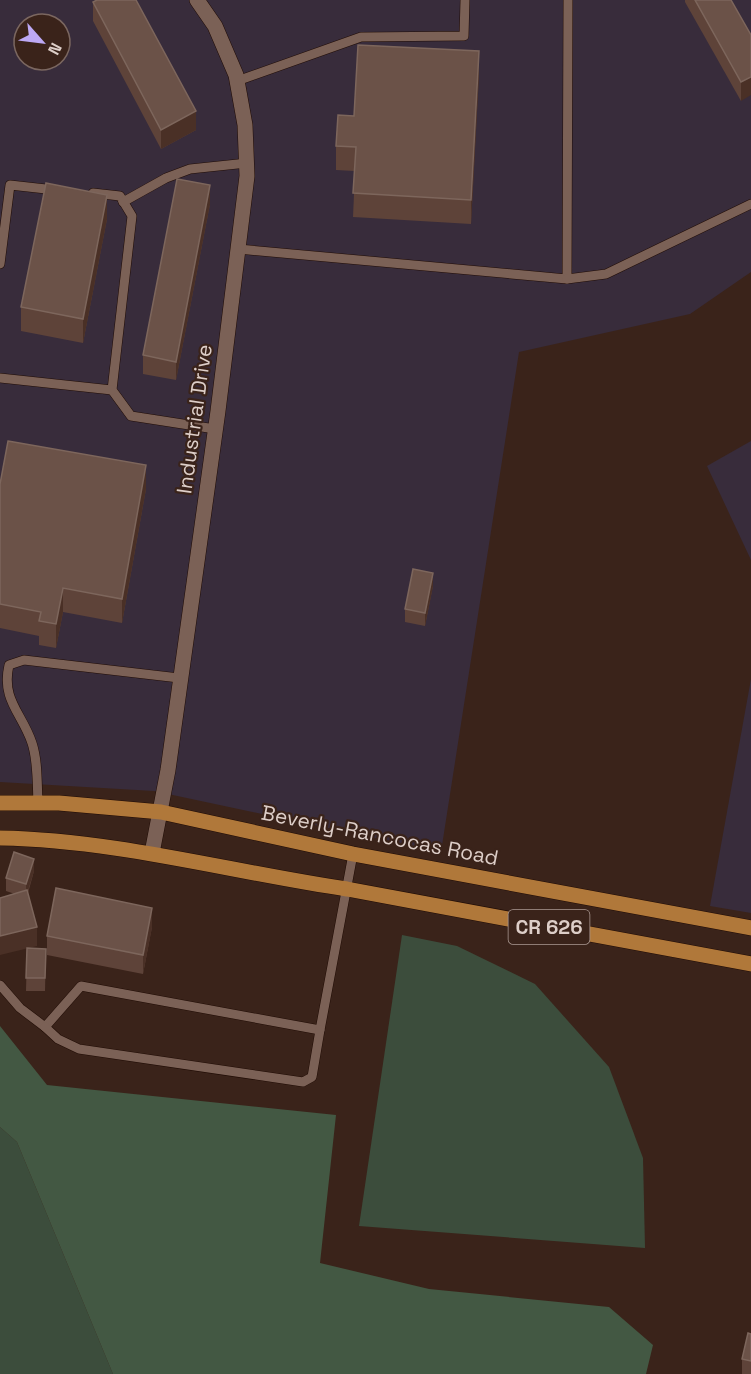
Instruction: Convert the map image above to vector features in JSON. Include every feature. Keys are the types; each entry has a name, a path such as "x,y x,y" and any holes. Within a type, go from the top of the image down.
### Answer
{"main road":[{"name":"Beverly-Rancocas Road","path":"0,803 38,803 161,812 353,854 751,928"},
{"name":"CR 626","path":"0,838 85,844 152,853 280,879 347,889 751,964"}],"street":[{"name":"Industrial Drive","path":"152,853 161,812 215,429 247,163 245,125 237,81 227,50 196,0"}],"lane":[{"path":"237,81 361,37 464,36 465,0"},
{"path":"567,279 568,0"},
{"path":"123,202 166,178 190,169 247,163"},
{"path":"0,264 5,184 65,190"},
{"path":"87,193 120,196 132,216 112,390 131,416 215,429"},
{"path":"238,249 567,279 606,274 751,204"},
{"path":"0,378 112,390"},
{"path":"38,803 32,743 12,707 5,664 24,660 179,678"},
{"path":"0,985 20,1008 58,1039 79,1049 303,1082 312,1077 316,1066 320,1030 353,854"},
{"path":"45,1027 81,986 320,1030"}],"shaded area":[{"path":"0,0 751,0 751,272 690,314 519,352 441,852 154,791 0,782"},
{"path":"751,441 751,560 707,466"},
{"path":"751,679 751,913 710,906"}],"green space":[{"path":"402,935 457,946 535,984 609,1067 643,1158 645,1248 359,1226"},
{"path":"0,1026 47,1085 336,1115 320,1263 429,1289 609,1307 653,1345 646,1374 113,1374 17,1142 0,1127"},
{"path":"0,1127 17,1142 113,1374 0,1374"}],"building":[{"path":"97,0 136,0 196,111 161,130 93,2"},
{"path":"695,0 731,0 751,35 751,77 741,82"},
{"path":"358,45 479,51 471,200 353,193 356,147 336,146 338,115 354,116"},
{"path":"177,179 210,185 176,362 143,355"},
{"path":"46,183 107,195 83,319 21,307"},
{"path":"8,441 146,465 122,599 63,588 56,624 39,621 41,612 0,604 0,484"},
{"path":"413,569 433,573 425,613 405,609"},
{"path":"14,852 34,859 26,884 6,878"},
{"path":"56,888 152,908 143,955 47,936"},
{"path":"27,890 37,927 0,936 0,898"},
{"path":"27,948 46,949 45,978 26,978"},
{"path":"748,1333 751,1334 751,1361 742,1359"}]}
